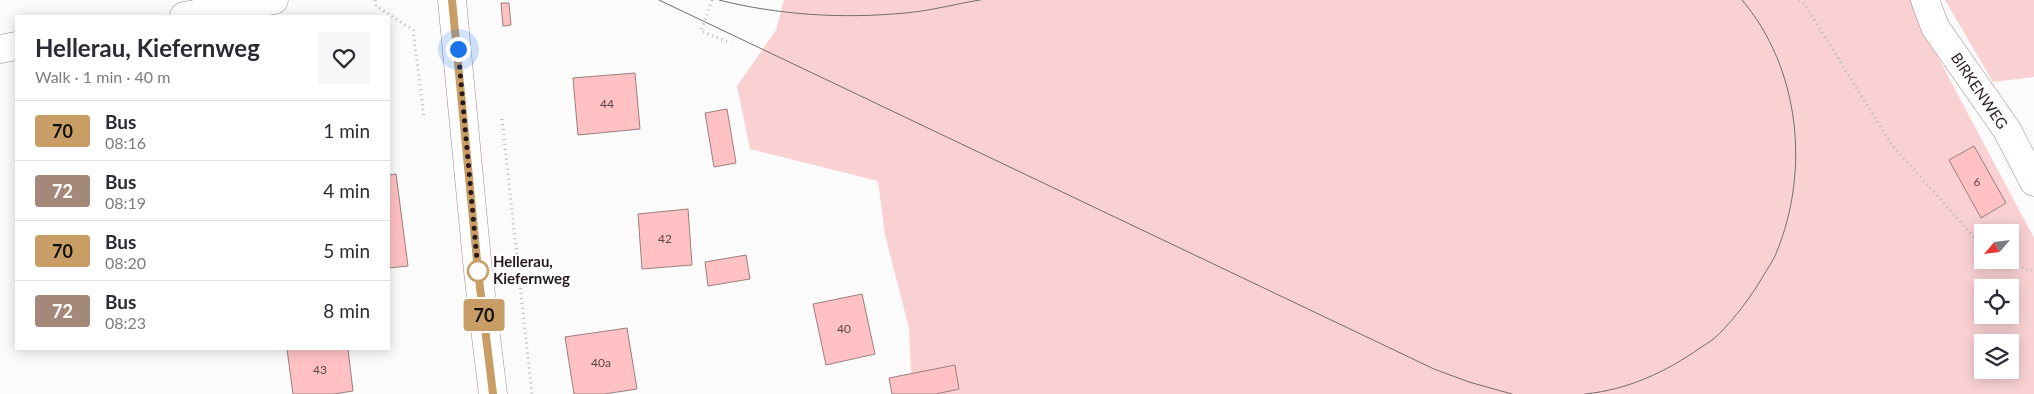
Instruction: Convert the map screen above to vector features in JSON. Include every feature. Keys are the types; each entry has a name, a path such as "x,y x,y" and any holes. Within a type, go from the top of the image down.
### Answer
{"street":[{"path":"190,15 274,0"},
{"path":"452,0 478,271 493,394"},
{"name":"BIRKENWEG","path":"1925,0 1935,27 2007,130 2034,182"},
{"path":"0,49 15,46"}],"path":[{"path":"375,0 376,6 414,30 425,122"},
{"path":"712,0 701,31 731,42"},
{"path":"1799,0 1805,5 1892,145 1974,237"},
{"path":"502,113 532,394"},
{"path":"2019,266 2029,271 2034,269"}],"shaded area":[{"path":"784,0 1913,0 1924,31 2034,238 2034,394 912,394 909,328 885,235 878,181 750,149 737,86 776,30"},
{"path":"1945,0 2034,0 2034,77 1993,82"}],"building":[{"path":"501,3 509,3 511,25 503,26"},
{"path":"635,73 640,129 578,135 573,78"},
{"path":"727,109 736,163 714,167 705,113"},
{"path":"1974,146 2006,203 1981,218 1949,160"},
{"path":"396,174 408,266 390,268 390,175"},
{"path":"688,209 692,265 642,269 638,214"},
{"path":"746,255 750,279 708,286 705,262"},
{"path":"862,294 875,354 826,365 813,304"},
{"path":"627,328 637,389 604,394 574,394 565,337"},
{"path":"287,350 348,350 353,391 334,394 293,394"},
{"path":"955,365 959,389 936,394 892,394 889,378"}],"tram line":[{"path":"659,0 1434,369 1469,382 1512,394"},
{"path":"719,0 787,12 858,16 914,12 980,0"},
{"path":"1585,394 1616,389 1660,372 1712,340 1742,308 1776,254 1787,220 1794,187 1796,154 1794,121 1787,88 1777,57 1762,27 1742,0"}],"bus line":[{"name":"70","path":"452,0 464,107 478,271 493,394"}],"place":[{"name":"Hellerau, Kiefernweg","path":"478,271"}],"route":[{"path":"458,49 478,271"}]}
